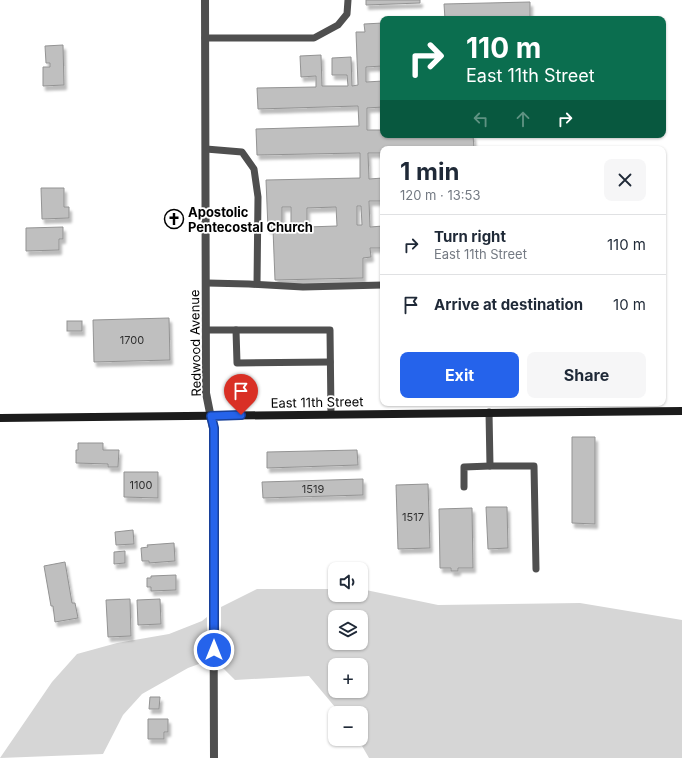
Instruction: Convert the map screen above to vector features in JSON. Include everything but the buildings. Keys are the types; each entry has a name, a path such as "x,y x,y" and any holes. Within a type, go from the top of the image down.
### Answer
{"main road":[{"name":"East 11th Street","path":"0,418 682,411"}],"street":[{"name":"Redwood Avenue","path":"205,0 207,283 206,393 214,428 214,758"}],"lane":[{"path":"205,38 314,38 338,25 347,14 348,0"},
{"path":"206,149 242,152 254,169 258,197 257,284"},
{"path":"207,283 257,284 303,288 380,285"},
{"path":"207,330 330,330 331,414"},
{"path":"236,330 237,362 330,362"},
{"path":"489,412 490,466"},
{"path":"464,487 464,467 534,466 536,569"}],"shaded area":[{"path":"257,589 328,589 328,602 368,602 368,590 438,605 580,603 682,620 682,758 369,758 362,746 368,746 368,706 334,706 309,676 235,680 221,666 221,607"},
{"path":"207,617 207,661 188,668 142,694 123,715 103,754 0,758 52,682 77,654 117,643 169,634 202,621"}],"place":[{"name":"Apostolic Pentecostal Church","path":"174,219"}],"route":[{"path":"214,650 214,428 211,416 241,415"}]}
